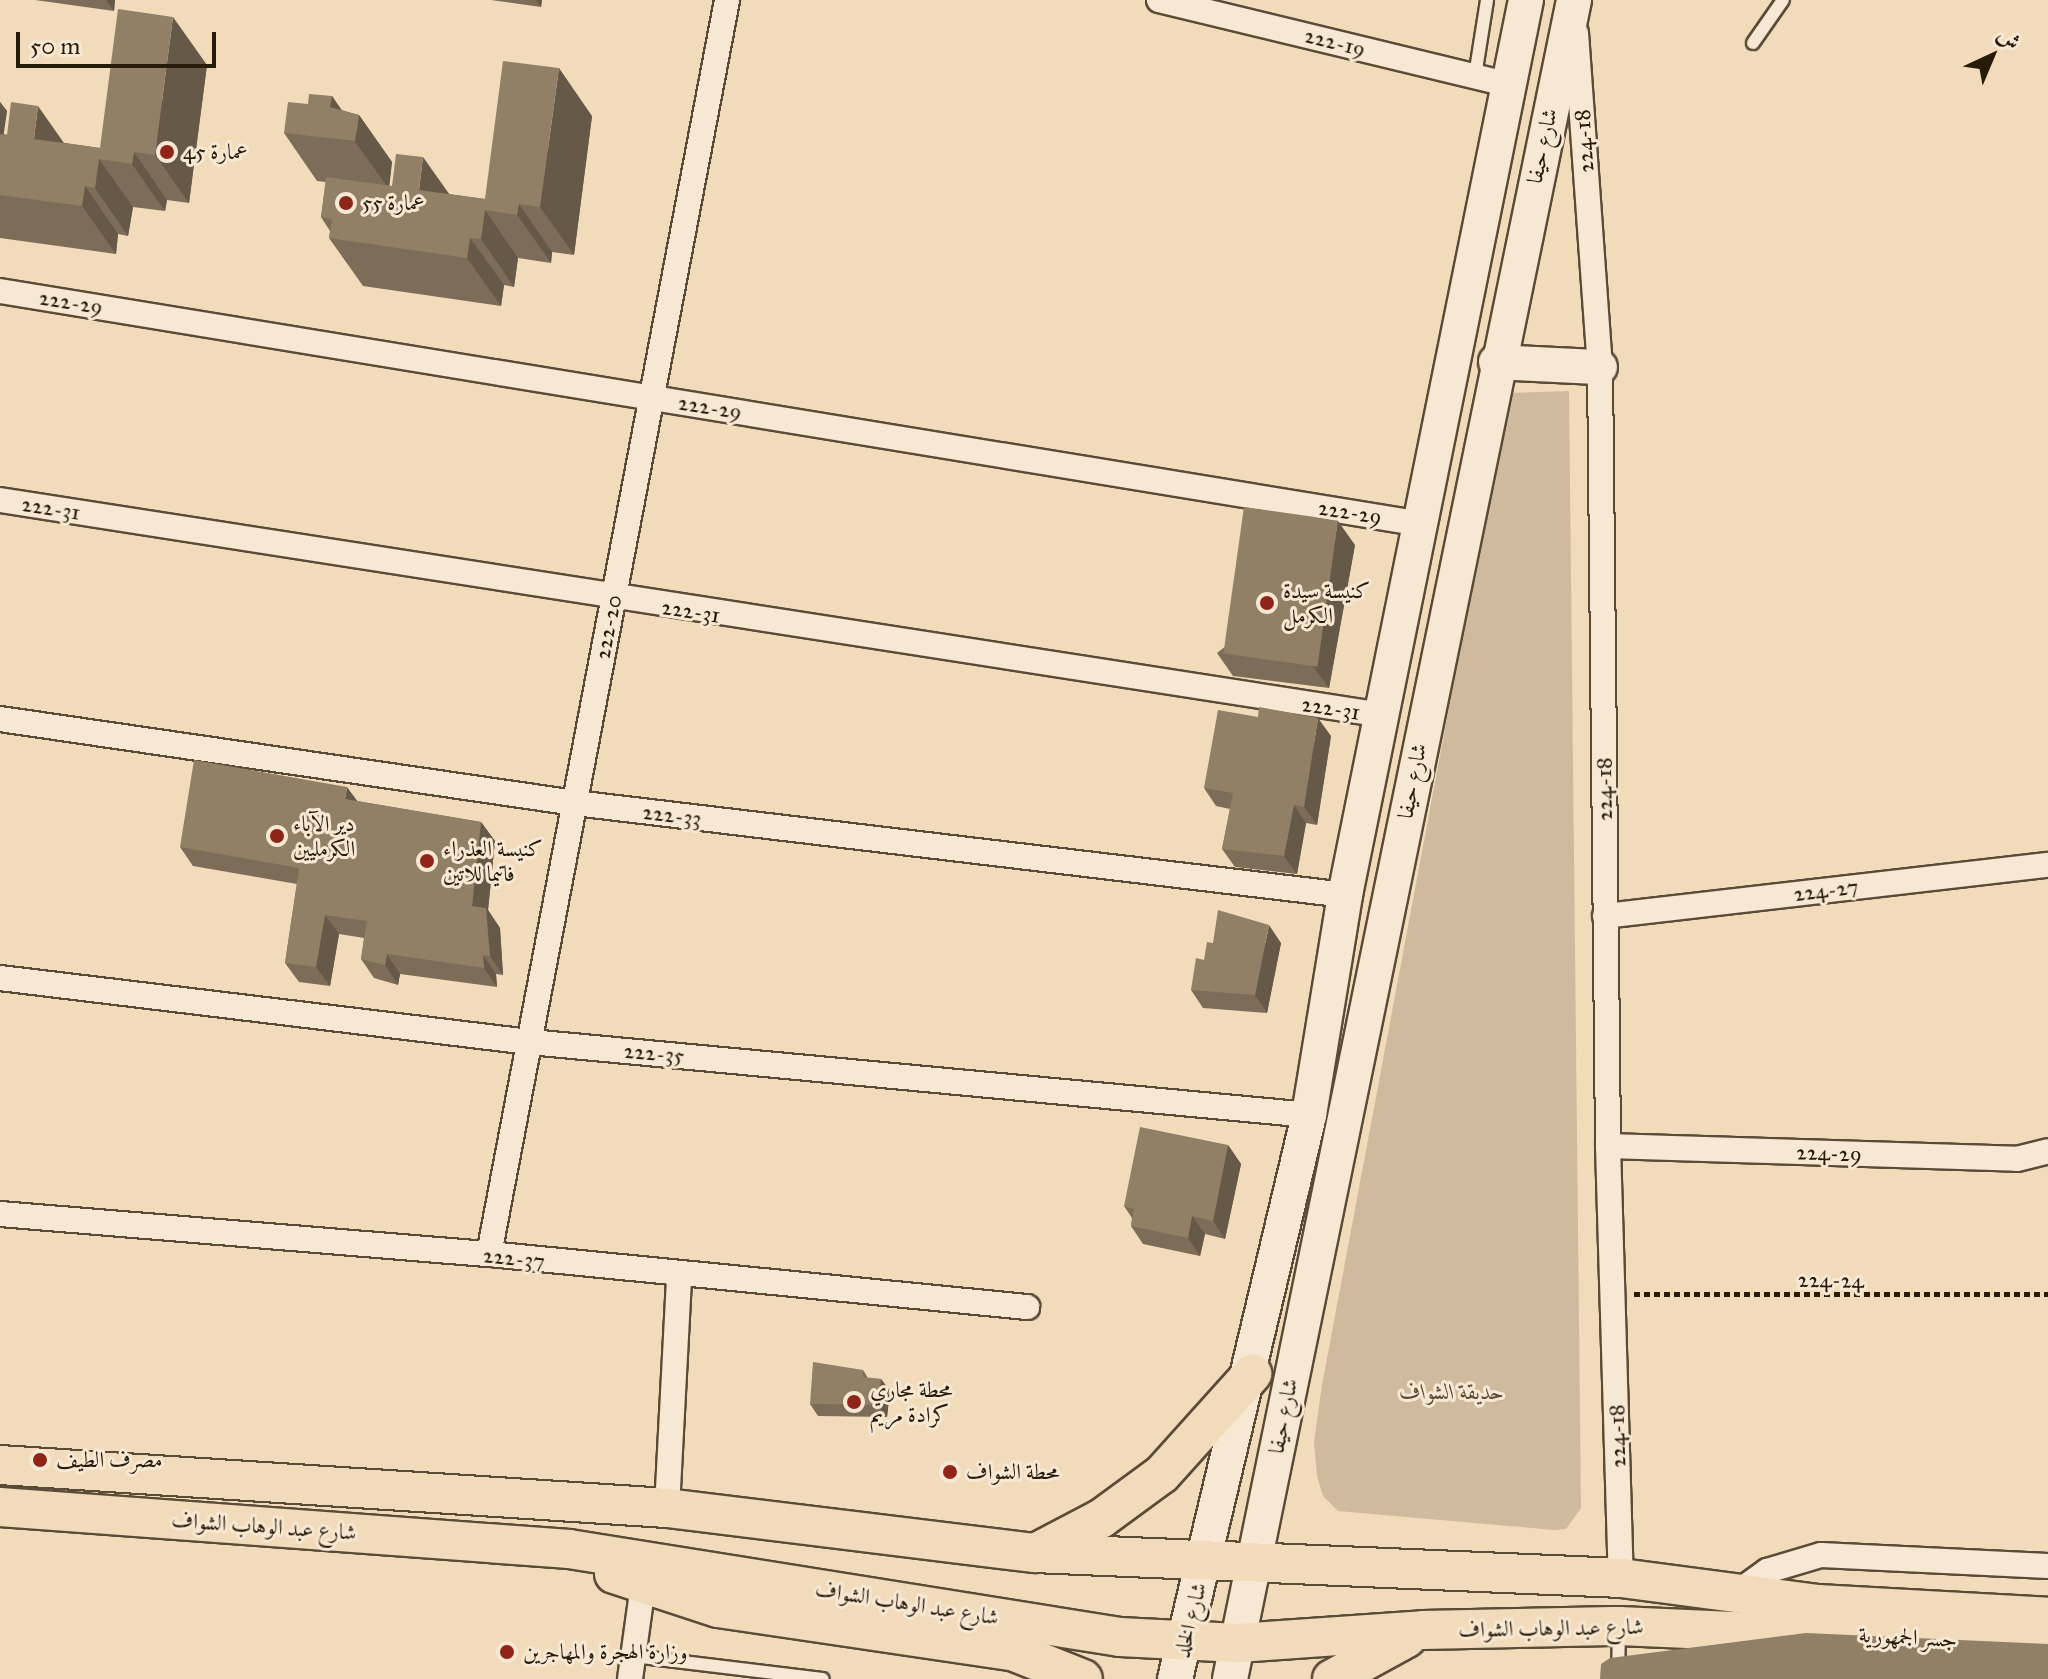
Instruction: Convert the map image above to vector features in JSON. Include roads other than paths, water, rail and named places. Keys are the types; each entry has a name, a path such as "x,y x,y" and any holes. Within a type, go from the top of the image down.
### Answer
{"main road":[{"name":"شارع حيفا","path":"1205,1560 1252,1374 1309,1115 1345,895 1526,0"},
{"name":"شارع حيفا","path":"1254,1563 1496,362 1574,0"},
{"path":"1496,362 1600,367"},
{"path":"1035,1553 1102,1518 1162,1474 1225,1410 1252,1374"},
{"name":"شارع عبد الوهاب الشواف","path":"0,1465 667,1508 1035,1553 1621,1578 1738,1592 1817,1618"},
{"name":"شارع عبد الوهاب الشواف","path":"0,1507 569,1549 1120,1637 1184,1640 1234,1661 1423,1630 1817,1618"},
{"path":"569,1549 643,1585 718,1608 789,1621 1015,1652 1083,1679"},
{"name":"شارع الخلد","path":"1175,1679 1205,1560"},
{"path":"1234,1661 1254,1563"},
{"name":"جسر الجمهورية","path":"1817,1618 2048,1617"},
{"name":"جسر الجمهورية","path":"1817,1618 2048,1645"},
{"path":"1332,1679 1423,1630"}],"street":[{"name":"222-20","path":"489,1254 727,0"},
{"name":"222-19","path":"1159,0 1510,85"},
{"name":"224-18","path":"1574,0 1600,367 1608,1146 1621,1578"},
{"name":"222-29","path":"0,291 1421,524"},
{"name":"222-31","path":"0,500 613,599 1382,715"},
{"name":"222-33","path":"0,719 575,803 1345,895"},
{"name":"224-27","path":"1605,916 2048,865"},
{"name":"222-35","path":"0,978 530,1042 1309,1115"},
{"name":"224-29","path":"1608,1146 2017,1159 2048,1151"},
{"name":"222-37","path":"0,1214 489,1254 679,1277 1027,1307"},
{"path":"667,1508 679,1277"},
{"path":"1738,1592 1767,1571 1821,1555 2048,1566"},
{"path":"632,1668 643,1585"}],"lane":[{"path":"1475,76 1487,0"},
{"path":"1753,43 1783,0"},
{"path":"1618,1679 1619,1626"},
{"path":"632,1668 823,1679"}],"place":[{"name":"عمارة 45","path":"167,152"},
{"name":"عمارة 55","path":"346,203"},
{"name":"كنيسة سيدة الكرمل","path":"1267,603"},
{"name":"دير الآباء الكرمليين","path":"277,836"},
{"name":"كنيسة العذراء فاتيما للاتين","path":"427,861"},
{"name":"محطة مجاري كرادة مريم","path":"854,1402"},
{"name":"مصرف الطيف","path":"40,1460"},
{"name":"محطة الشواف","path":"950,1472"},
{"name":"وزارة الهجرة والمهاجرين","path":"507,1652"}],"park label":[{"name":"حديقة الشواف","path":"1452,1392"}]}
